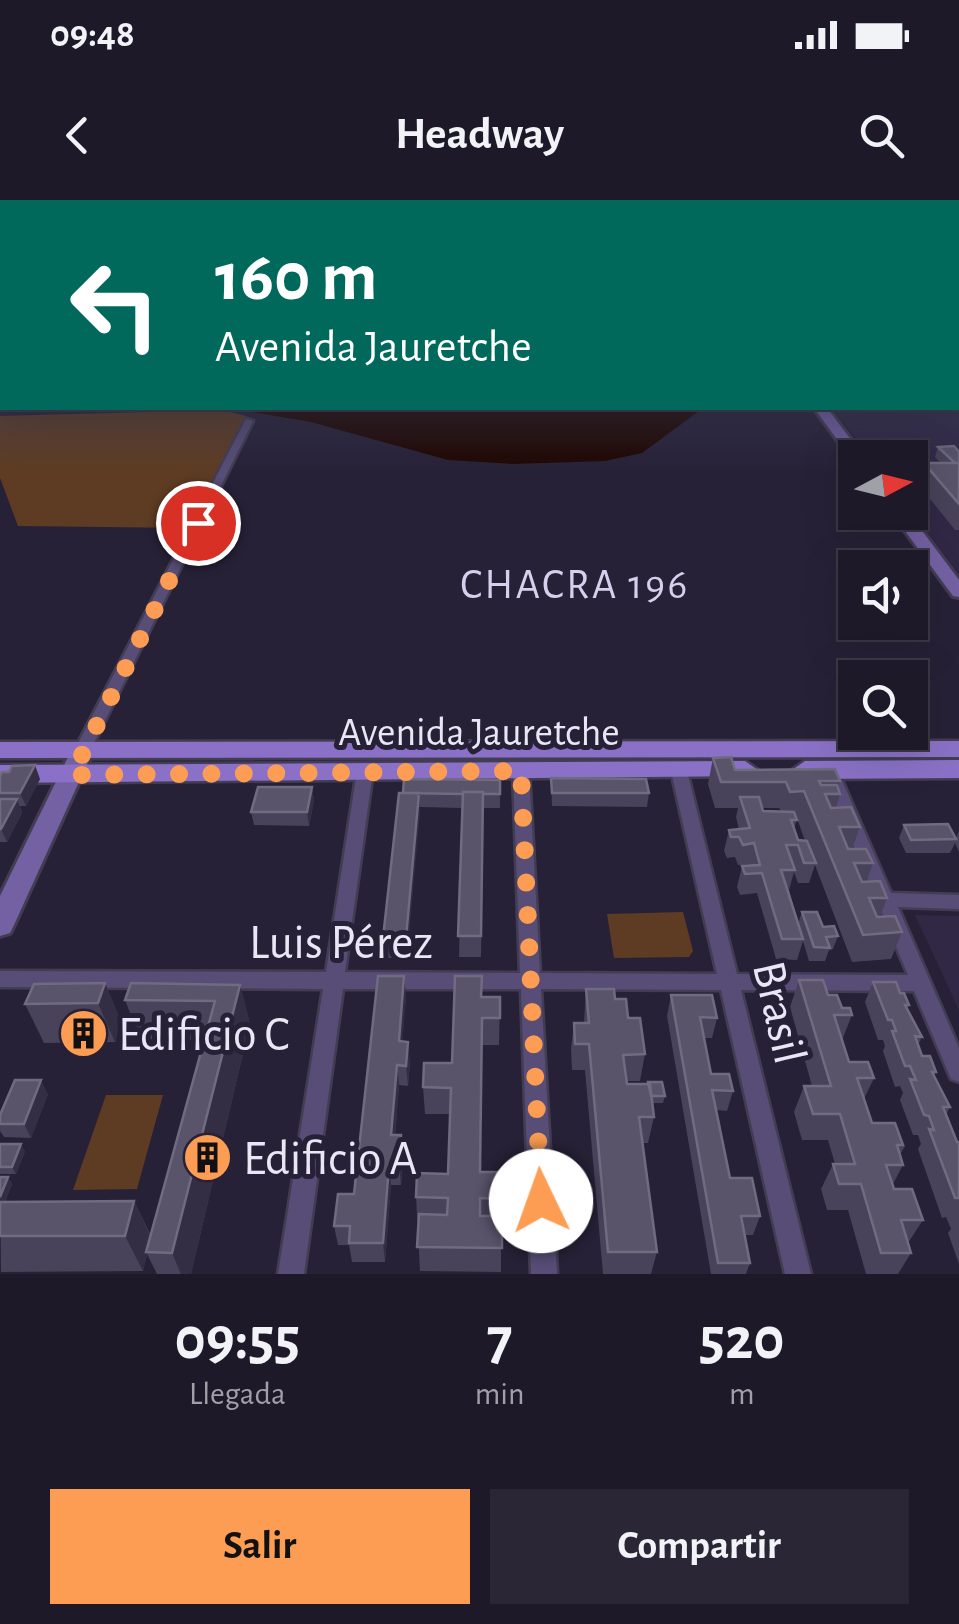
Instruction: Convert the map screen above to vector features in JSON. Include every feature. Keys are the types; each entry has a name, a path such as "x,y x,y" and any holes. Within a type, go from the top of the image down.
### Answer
{"main road":[{"path":"822,410 845,440"},
{"path":"913,530 959,592"},
{"name":"Avenida Jauretche","path":"0,774 77,762 959,749"},
{"name":"Avenida Jauretche","path":"0,750 77,762 365,771 959,769"},
{"path":"0,925 77,762"}],"street":[{"path":"77,762 249,421"},
{"name":"Brasil","path":"680,770 798,1274"},
{"path":"830,770 959,1072"},
{"path":"291,1274 365,771"},
{"path":"521,771 544,1274"},
{"path":"885,900 959,902"},
{"name":"Luis Pérez","path":"0,980 921,983"}],"shaded area":[{"path":"0,410 114,410 0,412"},
{"path":"222,410 246,416 188,528 18,526 0,478 0,416"},
{"path":"241,410 700,410 642,453 605,461 513,464 448,460 311,422"},
{"path":"834,410 959,410 959,574 925,530 928,440 857,440"},
{"path":"683,912 693,951 689,957 614,958 607,914"},
{"path":"915,915 959,916 959,1010"},
{"path":"106,1095 163,1095 137,1189 73,1190"}],"building":[{"path":"954,446 959,452 959,463 938,447"},
{"path":"928,463 959,463 959,504 928,468"},
{"path":"731,757 735,770 835,769 840,781 819,781 821,785 837,785 840,794 825,794 831,808 851,807 860,827 839,827 848,849 866,849 873,863 854,863 862,882 880,881 887,898 869,898 877,917 895,916 902,932 863,935 804,791 790,792 786,782 721,782 713,758"},
{"path":"35,765 20,793 0,793 2,772 9,772 12,766"},
{"path":"551,778 646,779 649,793 552,793"},
{"path":"404,779 500,780 500,794 403,793"},
{"path":"258,787 312,787 307,812 251,812"},
{"path":"463,792 483,792 481,936 458,936"},
{"path":"399,793 419,793 406,938 383,938"},
{"path":"740,797 759,797 763,811 794,812 797,820 791,820 798,840 807,841 816,863 804,863 798,845 786,845 795,870 781,870 803,939 782,939 762,873 745,874 742,866 760,865 754,843 743,845 739,837 731,837 729,830 750,828"},
{"path":"0,799 17,799 1,829 0,829"},
{"path":"948,824 956,839 911,840 904,825"},
{"path":"802,912 817,912 823,927 834,926 838,936 826,937 830,948 814,947"},
{"path":"378,976 404,976 399,1041 408,1042 406,1066 397,1065 391,1135 401,1135 399,1165 389,1165 383,1243 349,1243 350,1226 334,1226 338,1194 354,1194"},
{"path":"455,976 482,976 481,997 500,997 500,1018 482,1018 480,1172 501,1172 501,1199 480,1198 480,1216 502,1216 502,1248 417,1247 419,1214 447,1215 448,1198 416,1197 417,1173 448,1174 451,1088 423,1087 424,1063 452,1063"},
{"path":"799,980 823,980 828,995 837,995 842,1008 850,1008 852,1015 834,1015 849,1062 868,1062 874,1078 857,1078 872,1123 895,1123 903,1145 897,1145 903,1165 886,1165 894,1189 912,1189 923,1220 901,1220 911,1253 881,1253 861,1184 839,1184 833,1164 855,1164 840,1114 813,1114 804,1086 831,1086"},
{"path":"873,982 896,982 922,1037 915,1036 922,1056 930,1056 936,1072 932,1072 950,1107 943,1107 959,1142 959,1198 955,1198 929,1129 934,1130 929,1116 924,1115 910,1079 916,1080 910,1066 905,1066 892,1020 888,1020"},
{"path":"105,983 98,1003 25,1004 34,984"},
{"path":"131,983 240,985 172,1253 146,1252 215,1001 125,1000"},
{"path":"586,989 614,989 615,999 626,999 628,1018 640,1018 645,1054 623,1055 627,1084 650,1084 654,1117 639,1117 657,1252 608,1252 589,1044 575,1044 574,1023 589,1023"},
{"path":"671,995 712,995 717,1018 700,1017 711,1074 729,1074 733,1091 712,1090 730,1178 752,1178 760,1216 741,1216 750,1263 718,1263"},
{"path":"15,1080 41,1080 24,1124 0,1124 0,1115"},
{"path":"648,1082 662,1082 665,1096 651,1096"},
{"path":"0,1144 21,1144 12,1167 0,1167"},
{"path":"0,1177 8,1177 0,1197"},
{"path":"134,1201 125,1236 0,1236 0,1202"}],"place":[{"name":"Edificio C","path":"83,1033"},
{"name":"Edificio A","path":"208,1157"}],"district":[{"name":"CHACRA 196","path":"575,583"}],"route":[{"path":"198,523 72,775 521,771 541,1201"}]}
